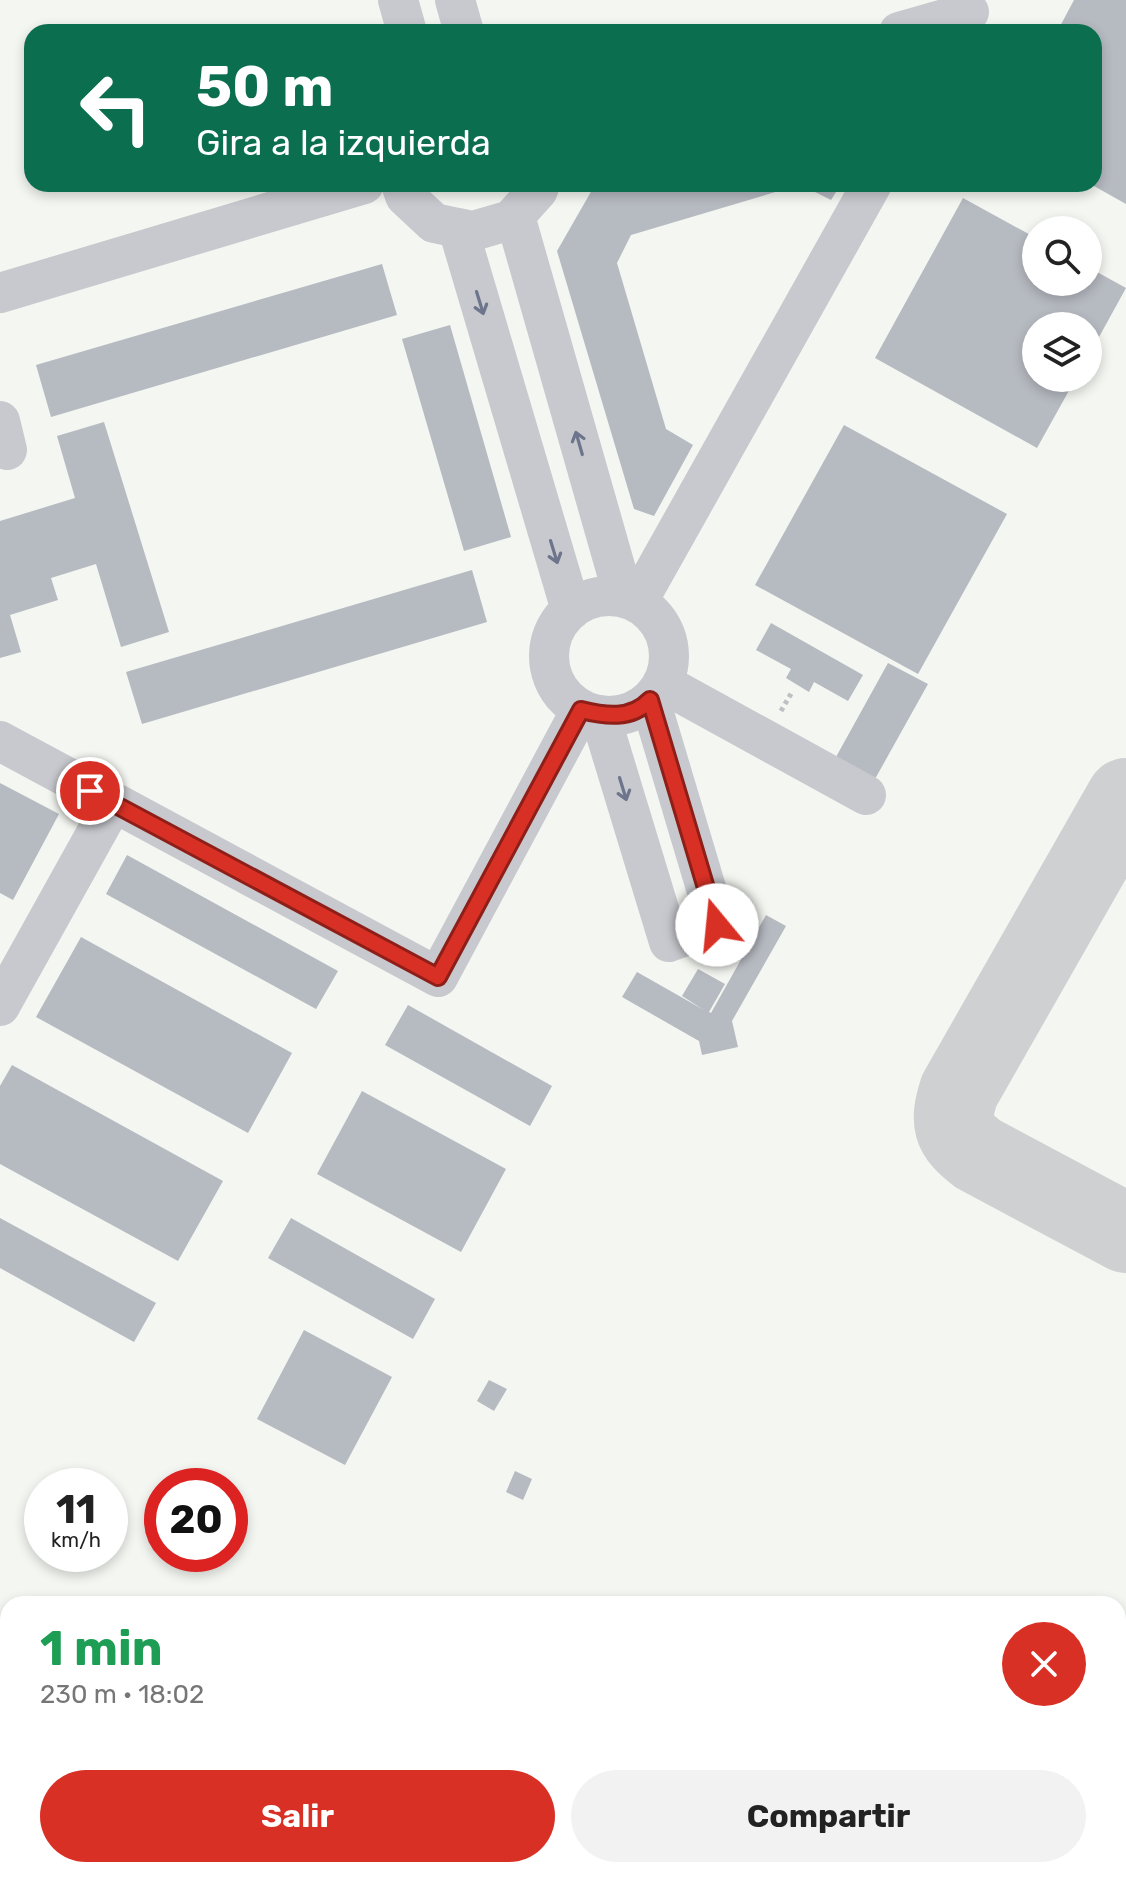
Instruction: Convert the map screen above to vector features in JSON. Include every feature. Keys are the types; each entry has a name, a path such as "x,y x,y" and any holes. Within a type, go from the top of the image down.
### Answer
{"lane":[{"path":"398,0 405,24"},
{"path":"455,0 462,24"},
{"path":"931,24 967,15"},
{"path":"0,293 337,192"},
{"path":"404,192 434,223 473,231 511,220 536,192"},
{"path":"631,600 867,192"},
{"path":"515,216 631,600"},
{"path":"458,228 571,610"},
{"path":"607,594 631,600 661,623 671,654 657,692 642,708 612,717 590,712 557,688 548,658 555,627 577,604 607,594"},
{"path":"590,712 669,942 717,925 657,692"},
{"path":"657,692 866,795"},
{"path":"0,741 438,977 590,712"},
{"path":"0,1006 113,803"}],"building":[{"path":"1074,0 1126,0 1126,204 1102,190 1102,24 1061,24"},
{"path":"591,192 775,192 631,235 617,263 666,429 693,445 654,516 634,509 557,251"},
{"path":"815,192 836,192 831,200"},
{"path":"963,198 1022,230 1022,296 1102,296 1102,275 1126,288 1102,332 1102,312 1022,312 1022,392 1068,392 1037,448 875,358"},
{"path":"382,264 397,315 51,417 36,365"},
{"path":"450,325 511,537 464,551 402,339"},
{"path":"104,422 169,632 121,647 96,564 51,578 58,600 10,615 21,652 0,658 0,521 75,498 57,436"},
{"path":"844,425 1007,514 918,674 755,585"},
{"path":"472,570 487,622 142,724 126,672"},
{"path":"771,623 863,675 848,701 814,682 809,692 786,678 791,669 756,650"},
{"path":"888,663 928,684 875,779 836,757"},
{"path":"0,783 59,814 13,900 0,893"},
{"path":"127,855 338,971 316,1009 106,894"},
{"path":"766,915 786,926 732,1021 738,1047 702,1055 699,1041 622,997 637,972 704,1010 682,996 698,969 725,984 711,1013"},
{"path":"81,937 292,1053 248,1133 36,1017"},
{"path":"408,1005 552,1086 530,1126 385,1045"},
{"path":"12,1065 223,1181 178,1261 0,1164 0,1086"},
{"path":"362,1091 506,1169 461,1252 317,1174"},
{"path":"0,1218 156,1303 134,1342 0,1268"},
{"path":"291,1218 435,1299 413,1339 268,1258"},
{"path":"304,1330 392,1377 345,1465 257,1419"},
{"path":"489,1380 507,1389 494,1411 477,1401"},
{"path":"515,1471 532,1479 523,1500 506,1492"}],"taxiway":[{"path":"1126,798 959,1091 954,1112 958,1134 978,1154 1126,1233"}],"route":[{"path":"90,791 438,977 581,710 612,717 642,708 650,700 717,925"}]}
